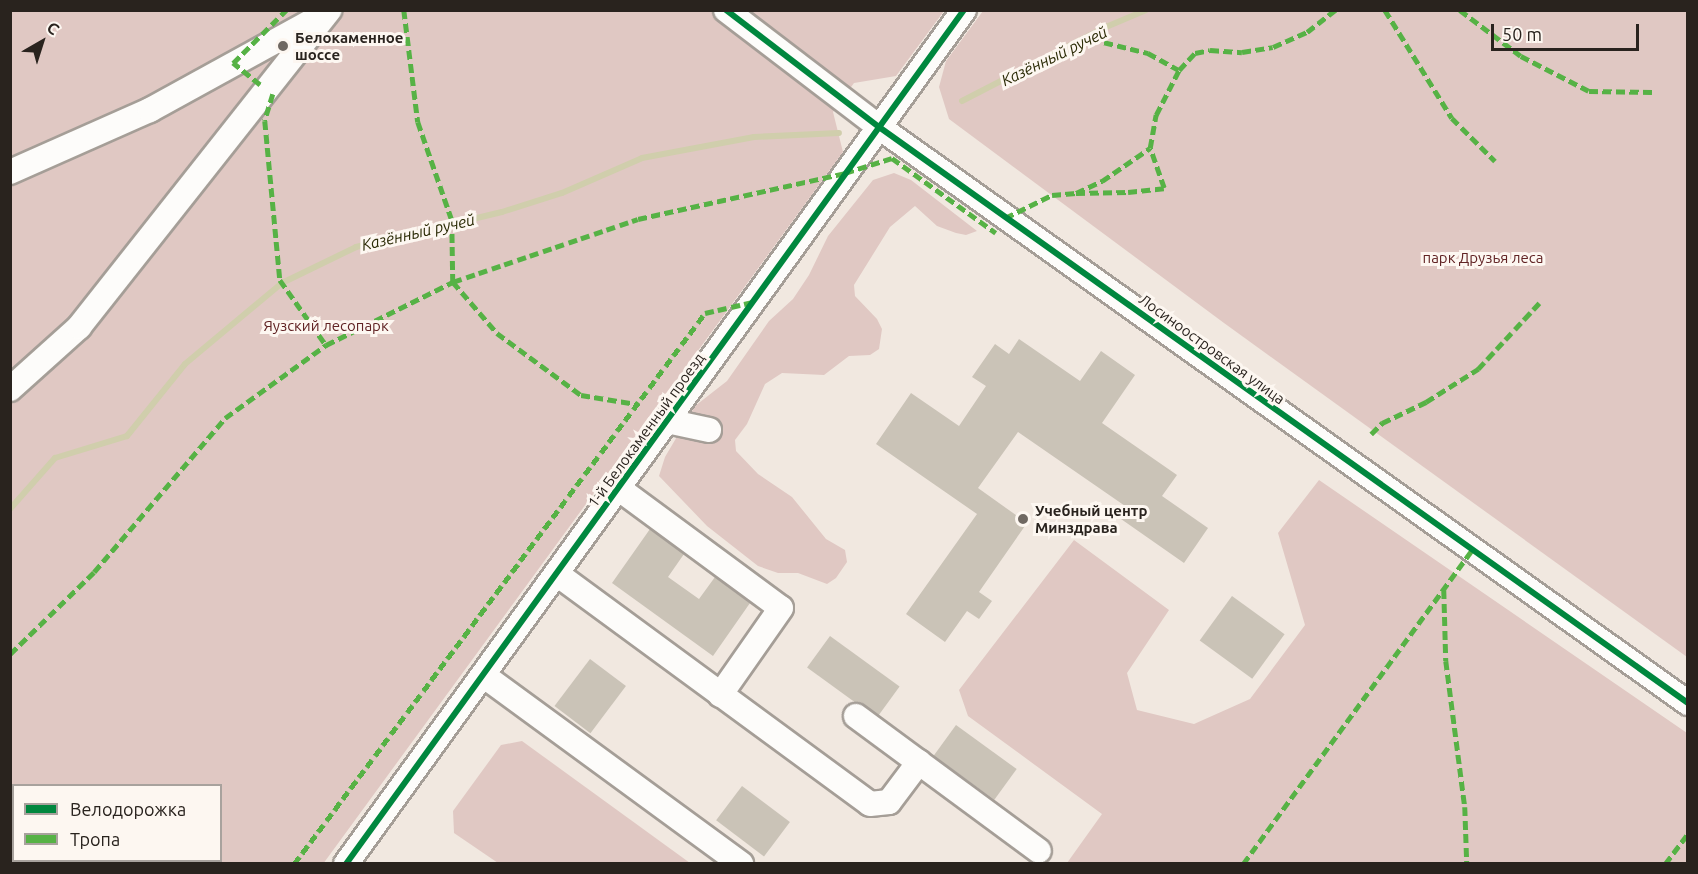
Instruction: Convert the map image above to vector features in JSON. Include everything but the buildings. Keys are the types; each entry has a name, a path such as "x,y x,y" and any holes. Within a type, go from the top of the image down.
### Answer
{"street":[{"path":"10,172 150,110 328,10"},
{"path":"10,388 79,327 328,10"},
{"name":"Лосиноостровская улица","path":"726,10 879,127 1688,703"},
{"name":"1-й Белокаменный проезд","path":"346,864 964,10"},
{"path":"667,421 709,430"},
{"path":"618,488 781,609 720,695"},
{"path":"557,574 870,804 889,802 919,762"},
{"path":"483,675 741,864"},
{"path":"856,716 1039,851"}],"green space":[{"name":"Яузский лесопарк","path":"10,11 944,11 896,76 854,83 833,112 843,152 323,864 11,863"},
{"name":"парк Друзья леса","path":"983,11 1687,11 1687,657 1224,323 949,119 939,87 946,61"},
{"path":"894,173 911,180 977,231 966,235 937,226 915,206 890,227 854,285 855,296 877,319 882,329 879,349 870,355 849,356 824,375 782,373 765,384 747,424 735,440 736,451 758,474 792,497 826,539 845,550 847,562 836,578 827,584 798,573 778,573 758,566 707,526 659,476 665,457 695,406 727,381 769,321 793,299 809,275 828,236 873,180"},
{"path":"1319,480 1687,733 1687,863 1067,863 1102,814 968,716 959,690 1074,540 1169,610 1127,673 1137,710 1194,724 1250,699 1305,625 1278,533"},
{"path":"522,741 690,863 498,863 454,833 453,811 501,745"}],"waterway":[{"name":"Казённый ручей","path":"962,101 1106,27 1146,10"},
{"name":"Казённый ручей","path":"10,509 55,458 127,436 185,364 282,283 356,247 502,212 562,193 642,158 754,137 839,133"}],"marked path":[{"path":"260,85 233,63 286,10"},
{"path":"404,10 418,122 452,220 453,282 497,333 581,395 636,404"},
{"path":"1076,193 1128,192 1164,188 1150,148 1156,115 1179,70 1195,53 1210,50 1242,52 1273,47 1307,32 1335,10"},
{"path":"1385,10 1452,118 1495,161"},
{"path":"1460,10 1521,56 1589,91 1652,92"},
{"path":"1091,39 1148,53 1179,70"},
{"path":"273,94 265,121 280,280 326,345"},
{"path":"1005,218 1052,195 1076,193 1102,181 1150,148"},
{"path":"10,654 94,572 225,418 326,345 453,282 638,219 845,173 892,158 996,233"},
{"path":"1371,434 1382,423 1426,402 1478,369 1542,300"},
{"path":"294,864 705,313 753,302"},
{"path":"1243,864 1473,549"},
{"path":"1444,590 1446,661 1465,807 1467,864"},
{"path":"1665,864 1688,833"}],"cycle path":[{"path":"726,10 879,127 1688,703"},
{"path":"346,864 964,10"}],"place":[{"name":"Белокаменное шоссе","path":"283,46"},
{"name":"Учебный центр Минздрава","path":"1023,519"}]}
